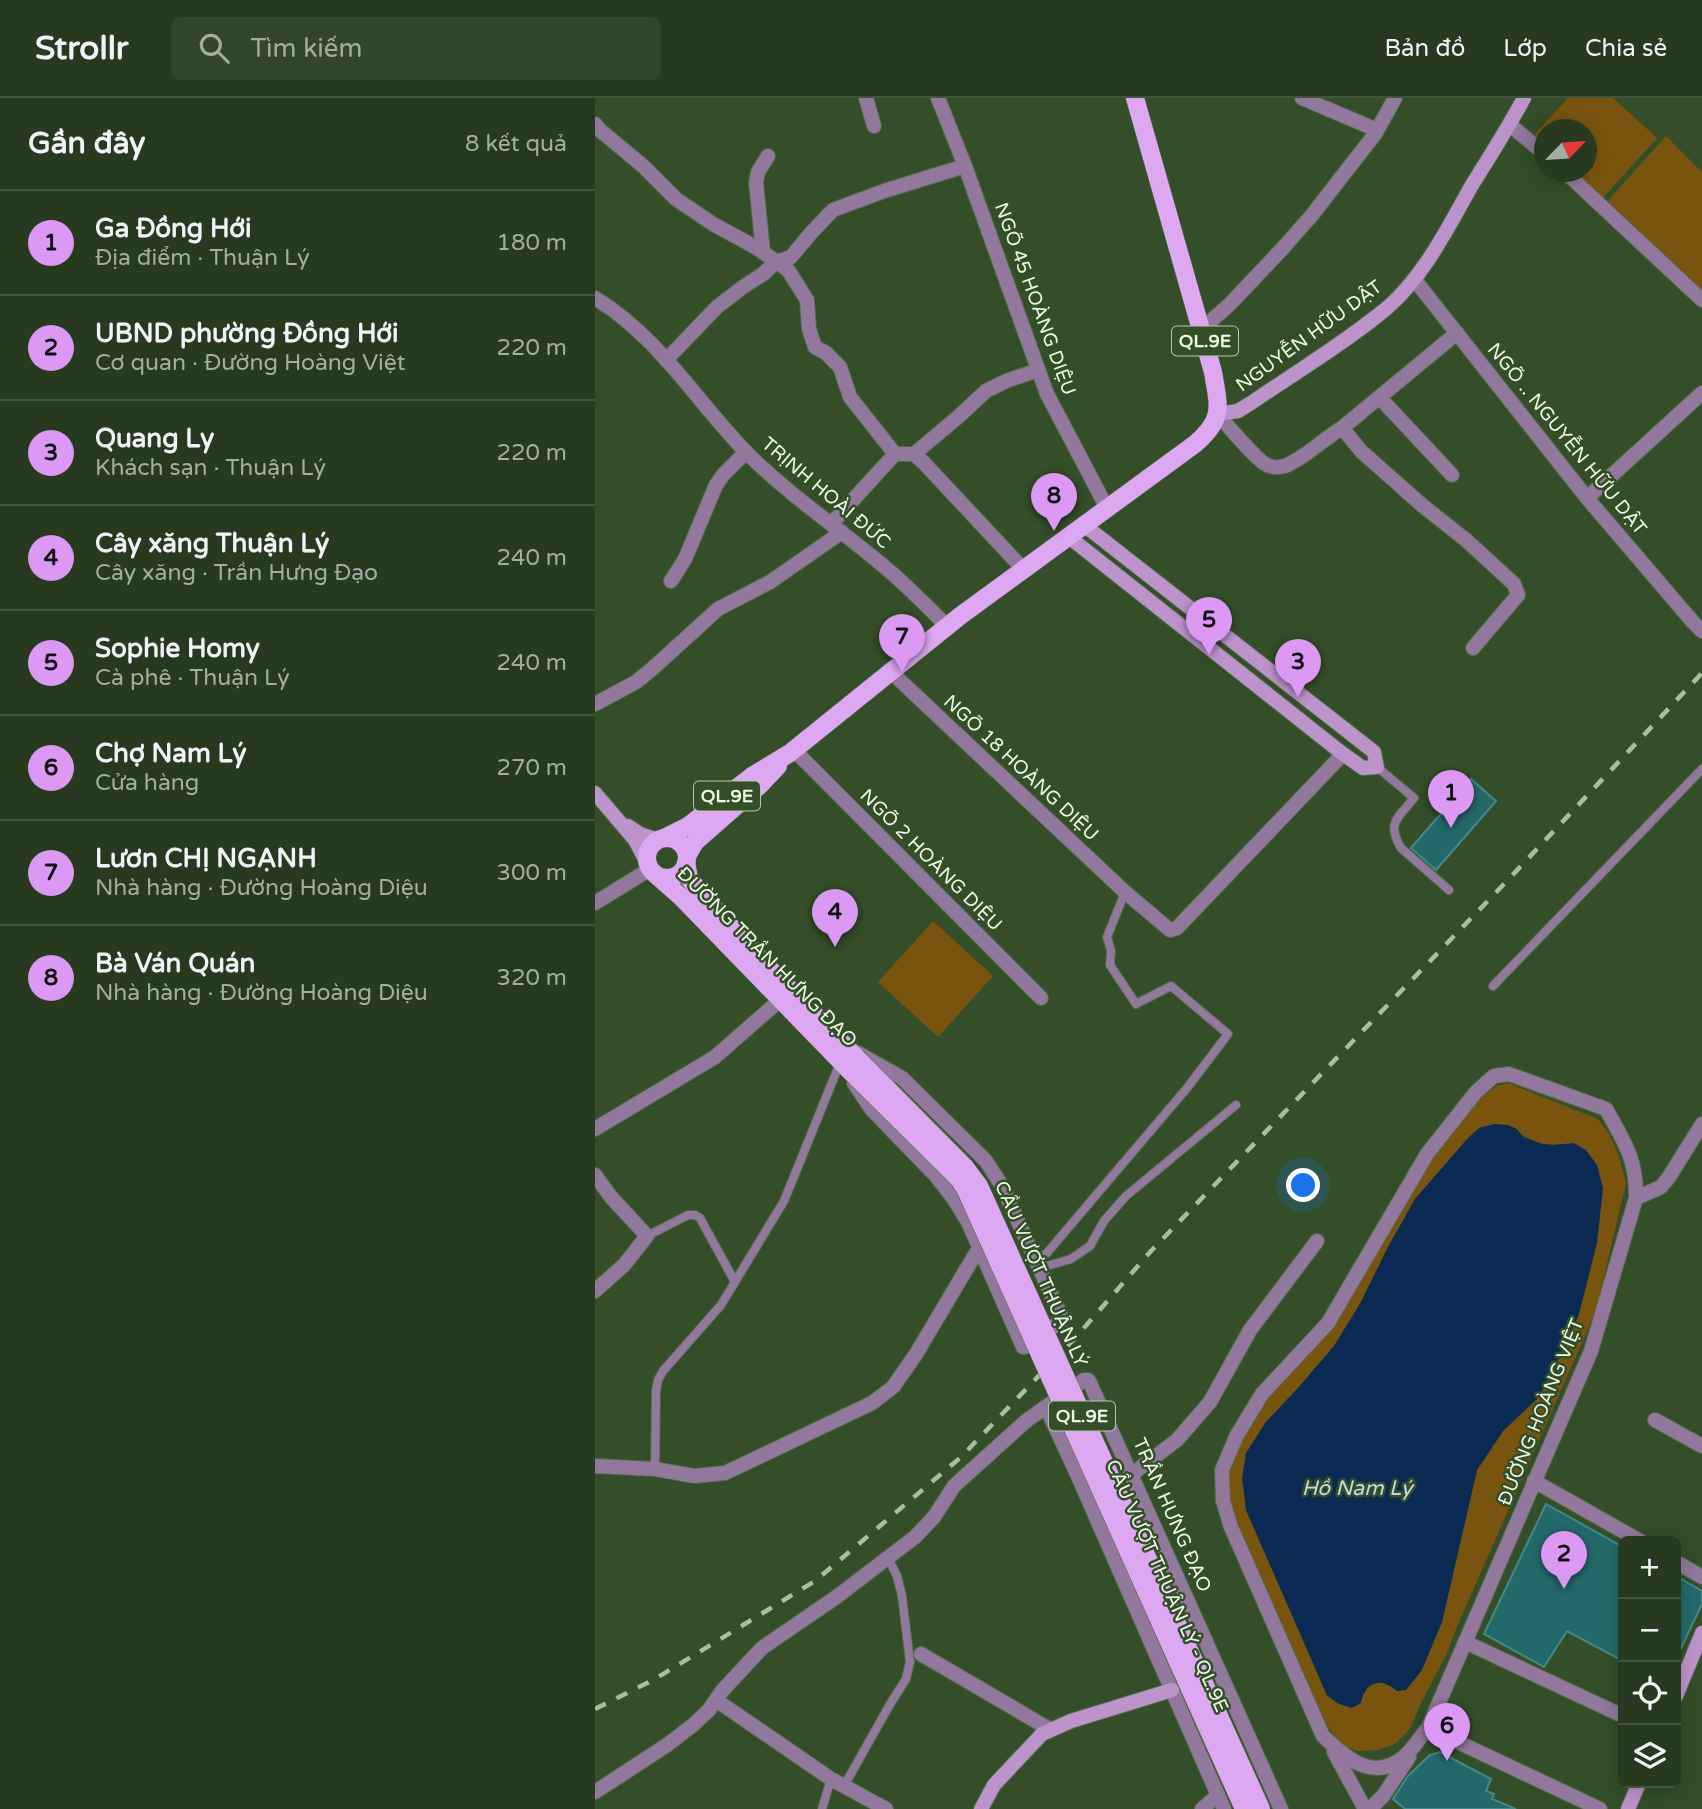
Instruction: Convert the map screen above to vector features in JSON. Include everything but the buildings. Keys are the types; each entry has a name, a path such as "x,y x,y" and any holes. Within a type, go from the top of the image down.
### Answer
{"main road":[{"name":"QL.9E","path":"848,1059 700,893 689,878 687,859 695,842 759,786 792,752 948,626 1213,427 1217,414 1213,372 1135,98"},
{"name":"QL.9E","path":"661,839 688,826 752,776 792,752"},
{"path":"671,838 682,845 687,859 680,873 674,877 662,877 651,869 648,850 661,839 671,838"},
{"name":"ĐƯỜNG TRẦN HƯNG ĐẠO","path":"651,869 781,1000 848,1059"},
{"name":"CẦU VƯỢT THUẬN LÝ - QL.9E","path":"848,1059 960,1179 970,1196 1244,1809"},
{"name":"CẦU VƯỢT THUẬN LÝ","path":"848,1059 964,1166 979,1186 1261,1809"}],"street":[{"path":"866,98 874,126"},
{"name":"NGÕ 45 HOÀNG DIỆU","path":"938,98 1047,394 1107,508"},
{"path":"1302,98 1377,130"},
{"path":"1202,329 1230,304 1313,215 1377,130 1395,98"},
{"name":"NGUYỄN HỮU DẬT","path":"1217,414 1238,411 1388,307 1414,279 1444,234 1524,98"},
{"path":"595,124 676,199 788,270 807,300 809,329 815,347 826,353 839,367 850,397 895,454"},
{"path":"1510,125 1534,145"},
{"path":"763,252 757,182 758,172 768,156"},
{"path":"666,360 717,307 776,262 791,257 834,210 965,166"},
{"path":"1576,182 1702,300"},
{"name":"NGÕ .. NGUYỄN HỮU DẬT","path":"1414,279 1587,498 1697,626"},
{"name":"TRỊNH HOÀI ĐỨC","path":"595,298 632,323 746,452 784,487 894,575 948,626"},
{"path":"1217,414 1258,459 1267,465 1282,467 1294,462 1342,428 1457,333"},
{"path":"895,454 913,454 958,418 986,391 1038,370"},
{"path":"1587,498 1702,393"},
{"path":"1380,398 1452,475"},
{"path":"1342,428 1362,452 1514,584 1518,595 1473,648"},
{"path":"671,581 694,539 716,485 746,452"},
{"path":"595,704 636,682 718,609 770,582 836,528 895,454"},
{"path":"913,454 1024,570"},
{"path":"1069,537 1343,754 1363,768 1377,767 1374,752 1084,526"},
{"name":"NGÕ 18 HOÀNG DIỆU","path":"891,672 1125,892 1170,930 1177,928 1343,754"},
{"name":"NGÕ 2 HOÀNG DIỆU","path":"792,752 1041,998"},
{"path":"595,793 635,840 651,869 595,903"},
{"path":"614,814 640,835 661,839"},
{"path":"595,1129 715,1057 781,1000"},
{"path":"848,1059 902,1078 986,1161 1002,1186 1062,1320 1024,1348 968,1222 954,1199 936,1176 872,1110 848,1059"},
{"name":"ĐƯỜNG HOÀNG VIỆT","path":"1509,1074 1606,1109 1629,1151 1637,1178 1636,1198 1591,1350 1534,1481 1428,1728 1408,1753 1397,1762 1378,1769 1360,1765 1344,1756 1324,1736 1231,1527 1223,1501 1222,1470 1237,1436 1262,1394 1328,1323 1427,1154 1476,1092 1494,1076 1509,1074"},
{"path":"1636,1198 1661,1187 1702,1124"},
{"path":"595,1175 647,1236 624,1265 595,1291"},
{"path":"1131,1475 1177,1440 1210,1402 1250,1330 1317,1241"},
{"path":"595,1466 655,1469 694,1476 725,1473 872,1403 893,1387 916,1354 979,1248"},
{"name":"TRẦN HƯNG ĐẠO","path":"1046,1407 1079,1382 1088,1380 1281,1809"},
{"path":"595,1792 693,1725 762,1648 835,1598 915,1537 934,1517 954,1486 1026,1421 1046,1407 1221,1802 1202,1809"},
{"path":"1655,1420 1702,1446"},
{"path":"1534,1481 1631,1536"},
{"path":"1681,1565 1702,1577"},
{"path":"1681,1685 1701,1639"},
{"path":"1465,1642 1618,1714"},
{"path":"921,1654 1051,1730"},
{"path":"981,1809 994,1785 1042,1734 1071,1721 1173,1690"},
{"path":"716,1700 831,1779 887,1809"},
{"path":"1324,1736 1367,1809 1383,1796 1428,1728 1600,1809"},
{"path":"1628,1809 1637,1788"}],"lane":[{"path":"1377,767 1414,798 1393,824 1397,842 1449,891"},
{"path":"1493,986 1702,769"},
{"path":"1038,1263 1187,1088 1229,1034 1171,986 1136,1004 1109,965 1111,951 1107,937 1125,892"},
{"path":"655,1469 656,1391 663,1371 712,1318 784,1201 848,1059"},
{"path":"1038,1263 1072,1259 1090,1246 1104,1221 1126,1196 1236,1105"},
{"path":"647,1236 688,1215 700,1218 735,1282"},
{"path":"844,1786 906,1679 910,1662 902,1595 888,1558"},
{"path":"822,1809 831,1779"}],"shaded area":[{"path":"1568,98 1613,98 1657,138 1601,200 1581,182 1597,182 1597,119 1549,119"},
{"path":"1666,136 1702,172 1702,295 1605,204"},
{"path":"933,921 993,976 938,1037 878,982"},
{"path":"1508,1083 1598,1119 1610,1135 1626,1183 1596,1311 1446,1655 1409,1730 1395,1744 1377,1750 1357,1751 1341,1745 1325,1722 1240,1529 1228,1496 1227,1477 1247,1428 1269,1396 1308,1356 1340,1312 1420,1173 1482,1096 1497,1086","holes":["1517,1129 1537,1142 1563,1144 1579,1314 1539,1397 1503,1431 1477,1470 1442,1622 1397,1691 1380,1682 1370,1686 1363,1694 1339,1704 1327,1696 1246,1510 1265,1423 1334,1346 1361,1302 1388,1247"]}],"water":[{"name":"Hồ Nam Lý","path":"1494,1124 1508,1125 1517,1129 1523,1137 1542,1144 1574,1143 1586,1150 1597,1165 1603,1188 1597,1243 1579,1314 1539,1397 1503,1431 1477,1470 1442,1622 1422,1670 1406,1690 1397,1691 1379,1683 1370,1686 1361,1703 1352,1708 1339,1704 1327,1695 1246,1510 1242,1478 1246,1453 1265,1423 1334,1346 1361,1302 1415,1199 1467,1139 1479,1128"}],"railway":[{"path":"595,1709 655,1679 815,1581 960,1458 1077,1336 1151,1251 1506,882 1702,673"}],"place":[{"name":"Bà Ván Quán","path":"1054,531"},
{"name":"Sophie Homy","path":"1209,655"},
{"name":"Lươn CHỊ NGẠNH","path":"902,672"},
{"name":"Quang Ly","path":"1298,697"},
{"name":"Ga Đồng Hới","path":"1451,828"},
{"name":"Cây xăng Thuận Lý","path":"835,947"},
{"name":"UBND phường Đồng Hới","path":"1564,1589"},
{"name":"Chợ Nam Lý","path":"1447,1761"}]}
